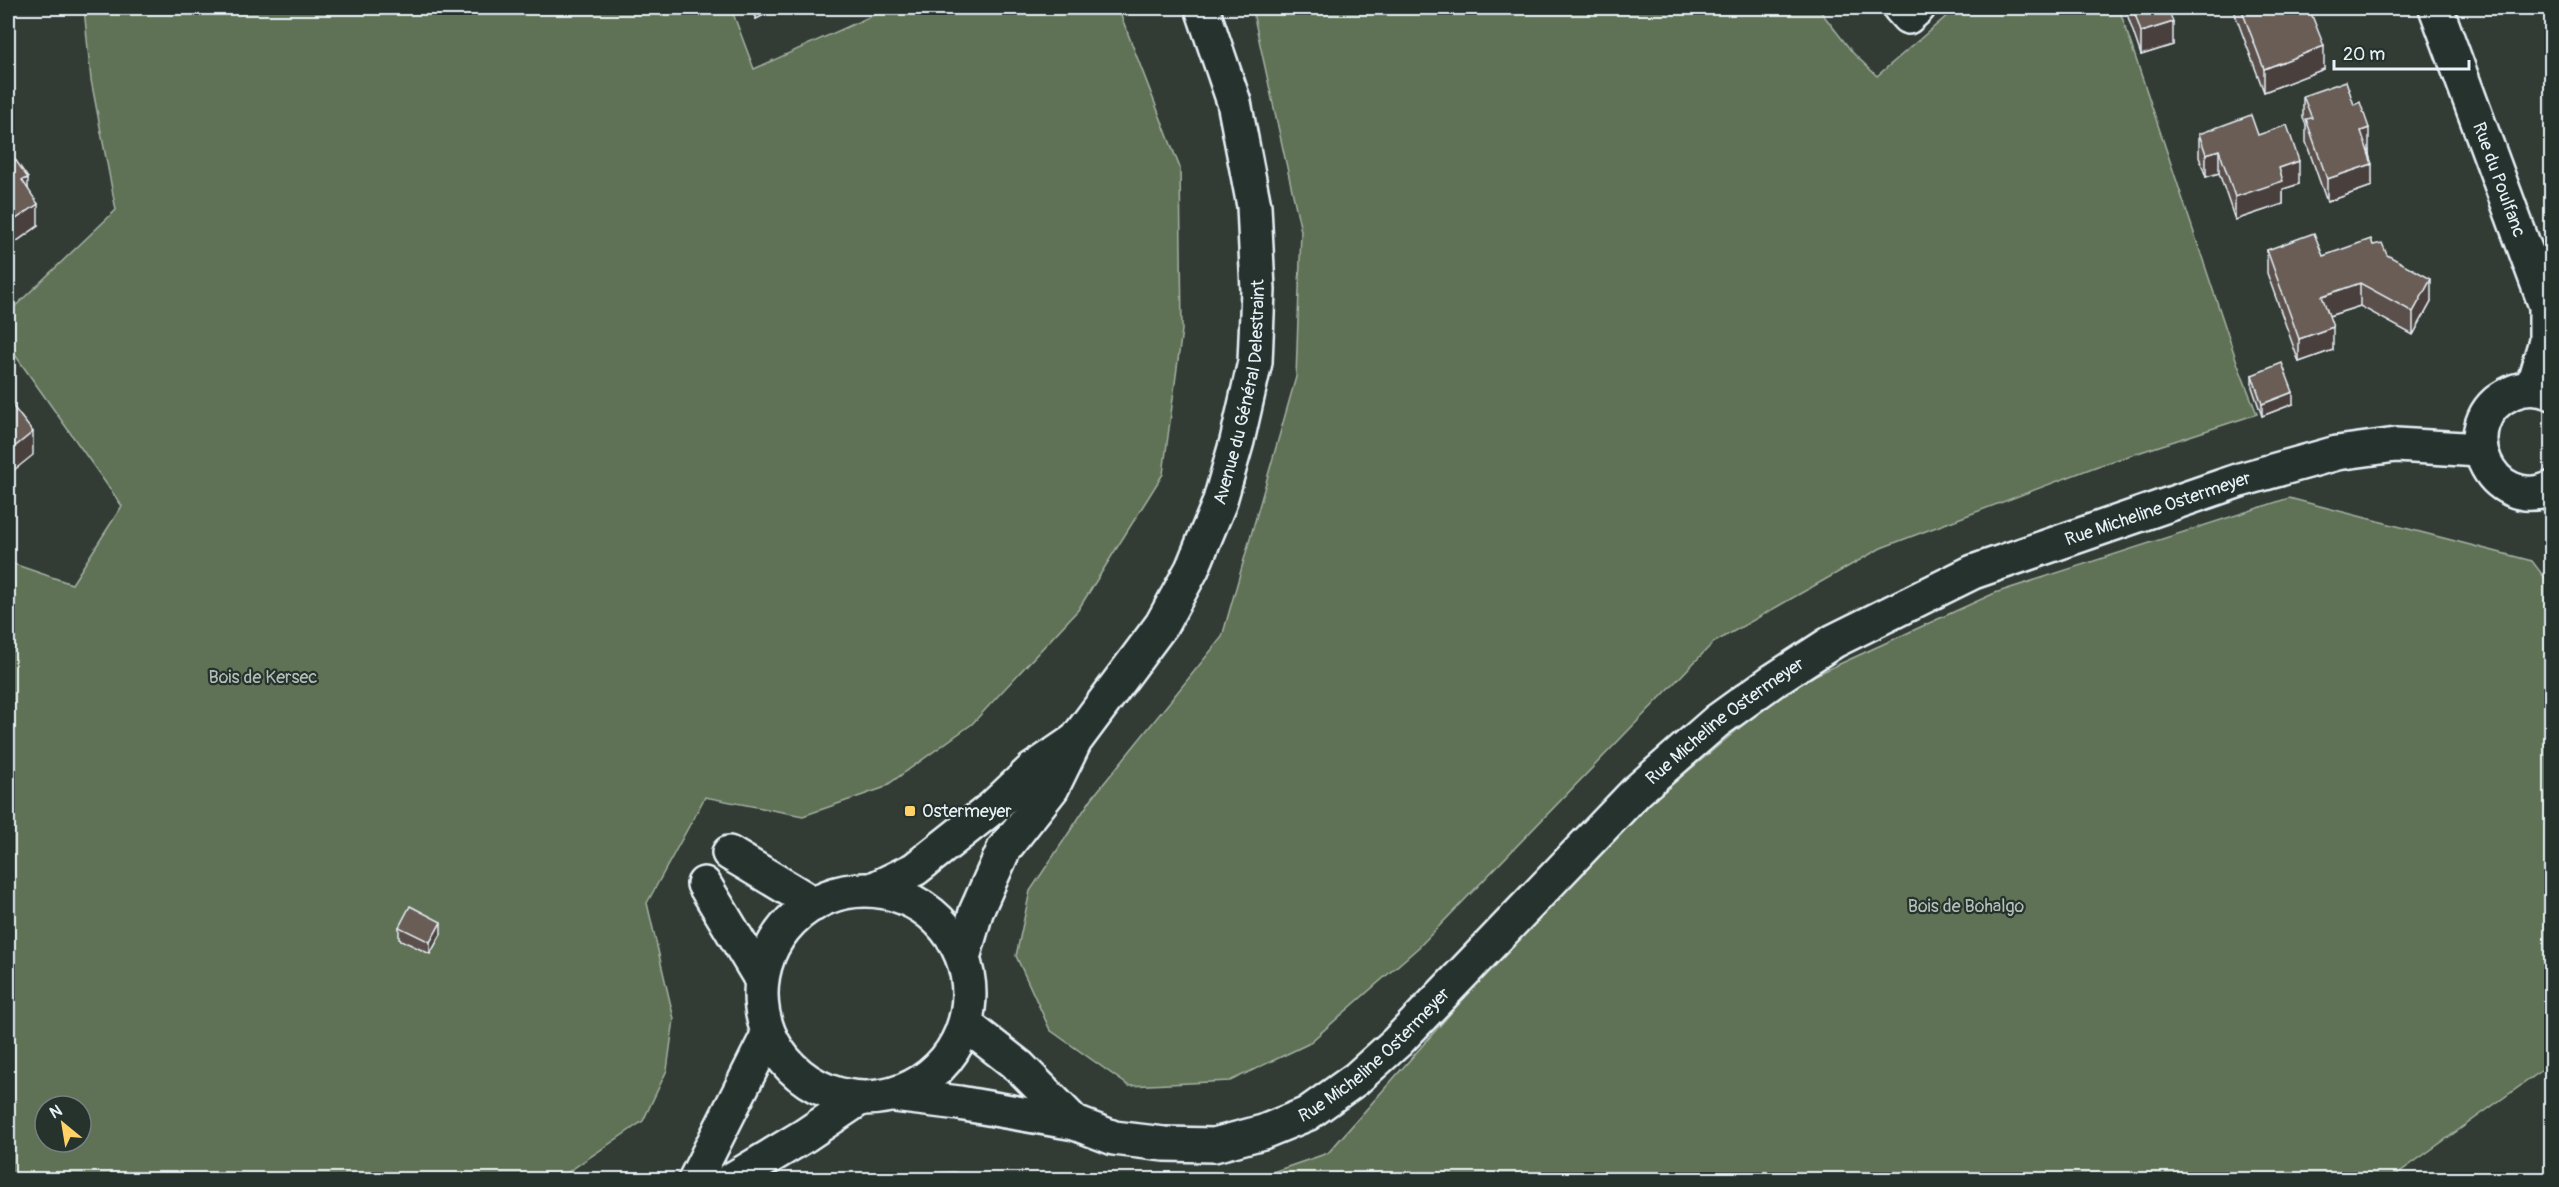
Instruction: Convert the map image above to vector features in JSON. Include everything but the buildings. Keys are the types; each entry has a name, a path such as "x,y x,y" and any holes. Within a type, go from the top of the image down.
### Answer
{"street":[{"name":"Avenue du Général Delestraint","path":"1075,741 1162,624 1192,568 1219,504 1238,441 1255,362 1258,290 1254,206 1234,102 1202,8"},
{"path":"1900,8 1908,17 1918,8"},
{"name":"Rue du Poulfanc","path":"2436,8 2546,306 2542,391"},
{"path":"2542,391 2510,393 2491,407 2481,428 2480,450 2486,466 2496,479 2510,488 2526,493 2552,488"},
{"name":"Rue Micheline Ostermeyer","path":"894,1095 959,1103 1075,1123 1114,1138 1164,1144 1214,1145 1263,1132 1307,1114 1356,1079 1397,1042 1637,791 1717,721 1834,641 1973,572 2240,480 2337,453 2397,445 2480,450"},
{"path":"874,889 915,868 992,808 1032,771 1075,741"},
{"path":"963,958 976,912 1004,849 1052,788 1075,741"},
{"path":"729,853 814,904"},
{"path":"704,884 761,979"},
{"path":"874,889 903,896 928,911 950,932 963,958 969,990 965,1024 950,1055 926,1080 894,1095 859,1099 831,1093 804,1080 783,1060 768,1035 760,1008 761,979 769,952 789,925 814,904 826,896 843,891 874,889"},
{"name":"Rue Micheline Ostermeyer","path":"965,1024 1020,1067 1075,1123"},
{"path":"695,1179 768,1035"},
{"path":"731,1179 804,1136 859,1099"}],"green space":[{"name":"Bois de Kersec","path":"84,8 731,8 754,69 889,8 1118,8 1180,168 1182,330 1163,474 1078,610 972,724 883,788 803,816 705,797 647,903 674,1019 667,1070 643,1121 565,1174 550,1179 8,1180 8,562 72,584 122,506 8,345 8,313 116,210 91,80"},
{"path":"1252,8 1818,8 1853,53 1877,76 1956,8 2119,8 2238,365 2257,414 2095,467 1881,548 1713,643 1419,947 1308,1044 1230,1081 1129,1086 1050,1030 1016,956 1030,891 1092,798 1222,637 1296,377 1301,231"},
{"name":"Bois de Bohalgo","path":"2289,498 2532,561 2551,586 2551,1064 2390,1179 1249,1180 1328,1153 1594,850 1787,688 1995,593"},
{"path":"954,1172 983,1179 873,1179 880,1176"}],"place":[{"name":"Ostermeyer","path":"910,811"}]}
